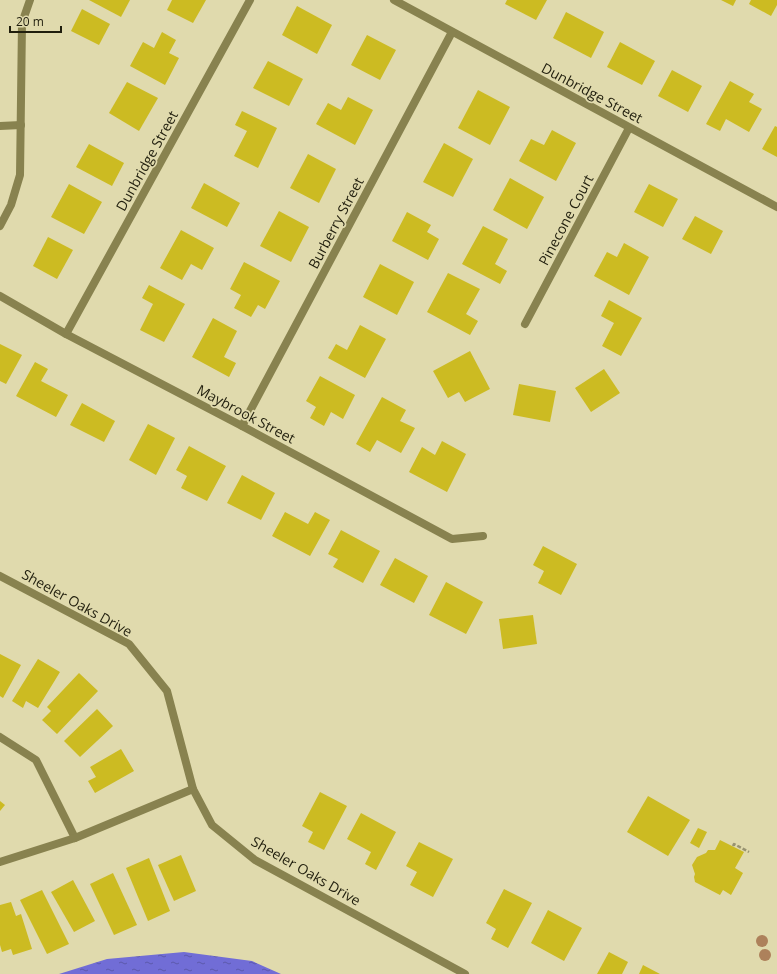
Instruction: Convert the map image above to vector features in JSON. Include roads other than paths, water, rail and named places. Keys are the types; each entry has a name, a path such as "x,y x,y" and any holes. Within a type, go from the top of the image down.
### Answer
{"street":[{"path":"0,226 12,205 20,175 22,23 30,0"},
{"name":"Dunbridge Street","path":"66,334 250,0"},
{"name":"Dunbridge Street","path":"394,0 777,207"},
{"name":"Burberry Street","path":"242,426 452,32"},
{"path":"0,126 20,125"},
{"name":"Pinecone Court","path":"524,324 630,128"},
{"name":"Maybrook Street","path":"0,296 66,334 242,426 452,539 483,536"},
{"name":"Sheeler Oaks Drive","path":"0,576 128,644 167,692 193,789 212,825 255,860 465,974"},
{"path":"0,737 36,760 75,838"},
{"path":"0,862 75,838 193,789"}],"water":[{"path":"184,952 252,961 281,974 59,974 107,959"}]}
